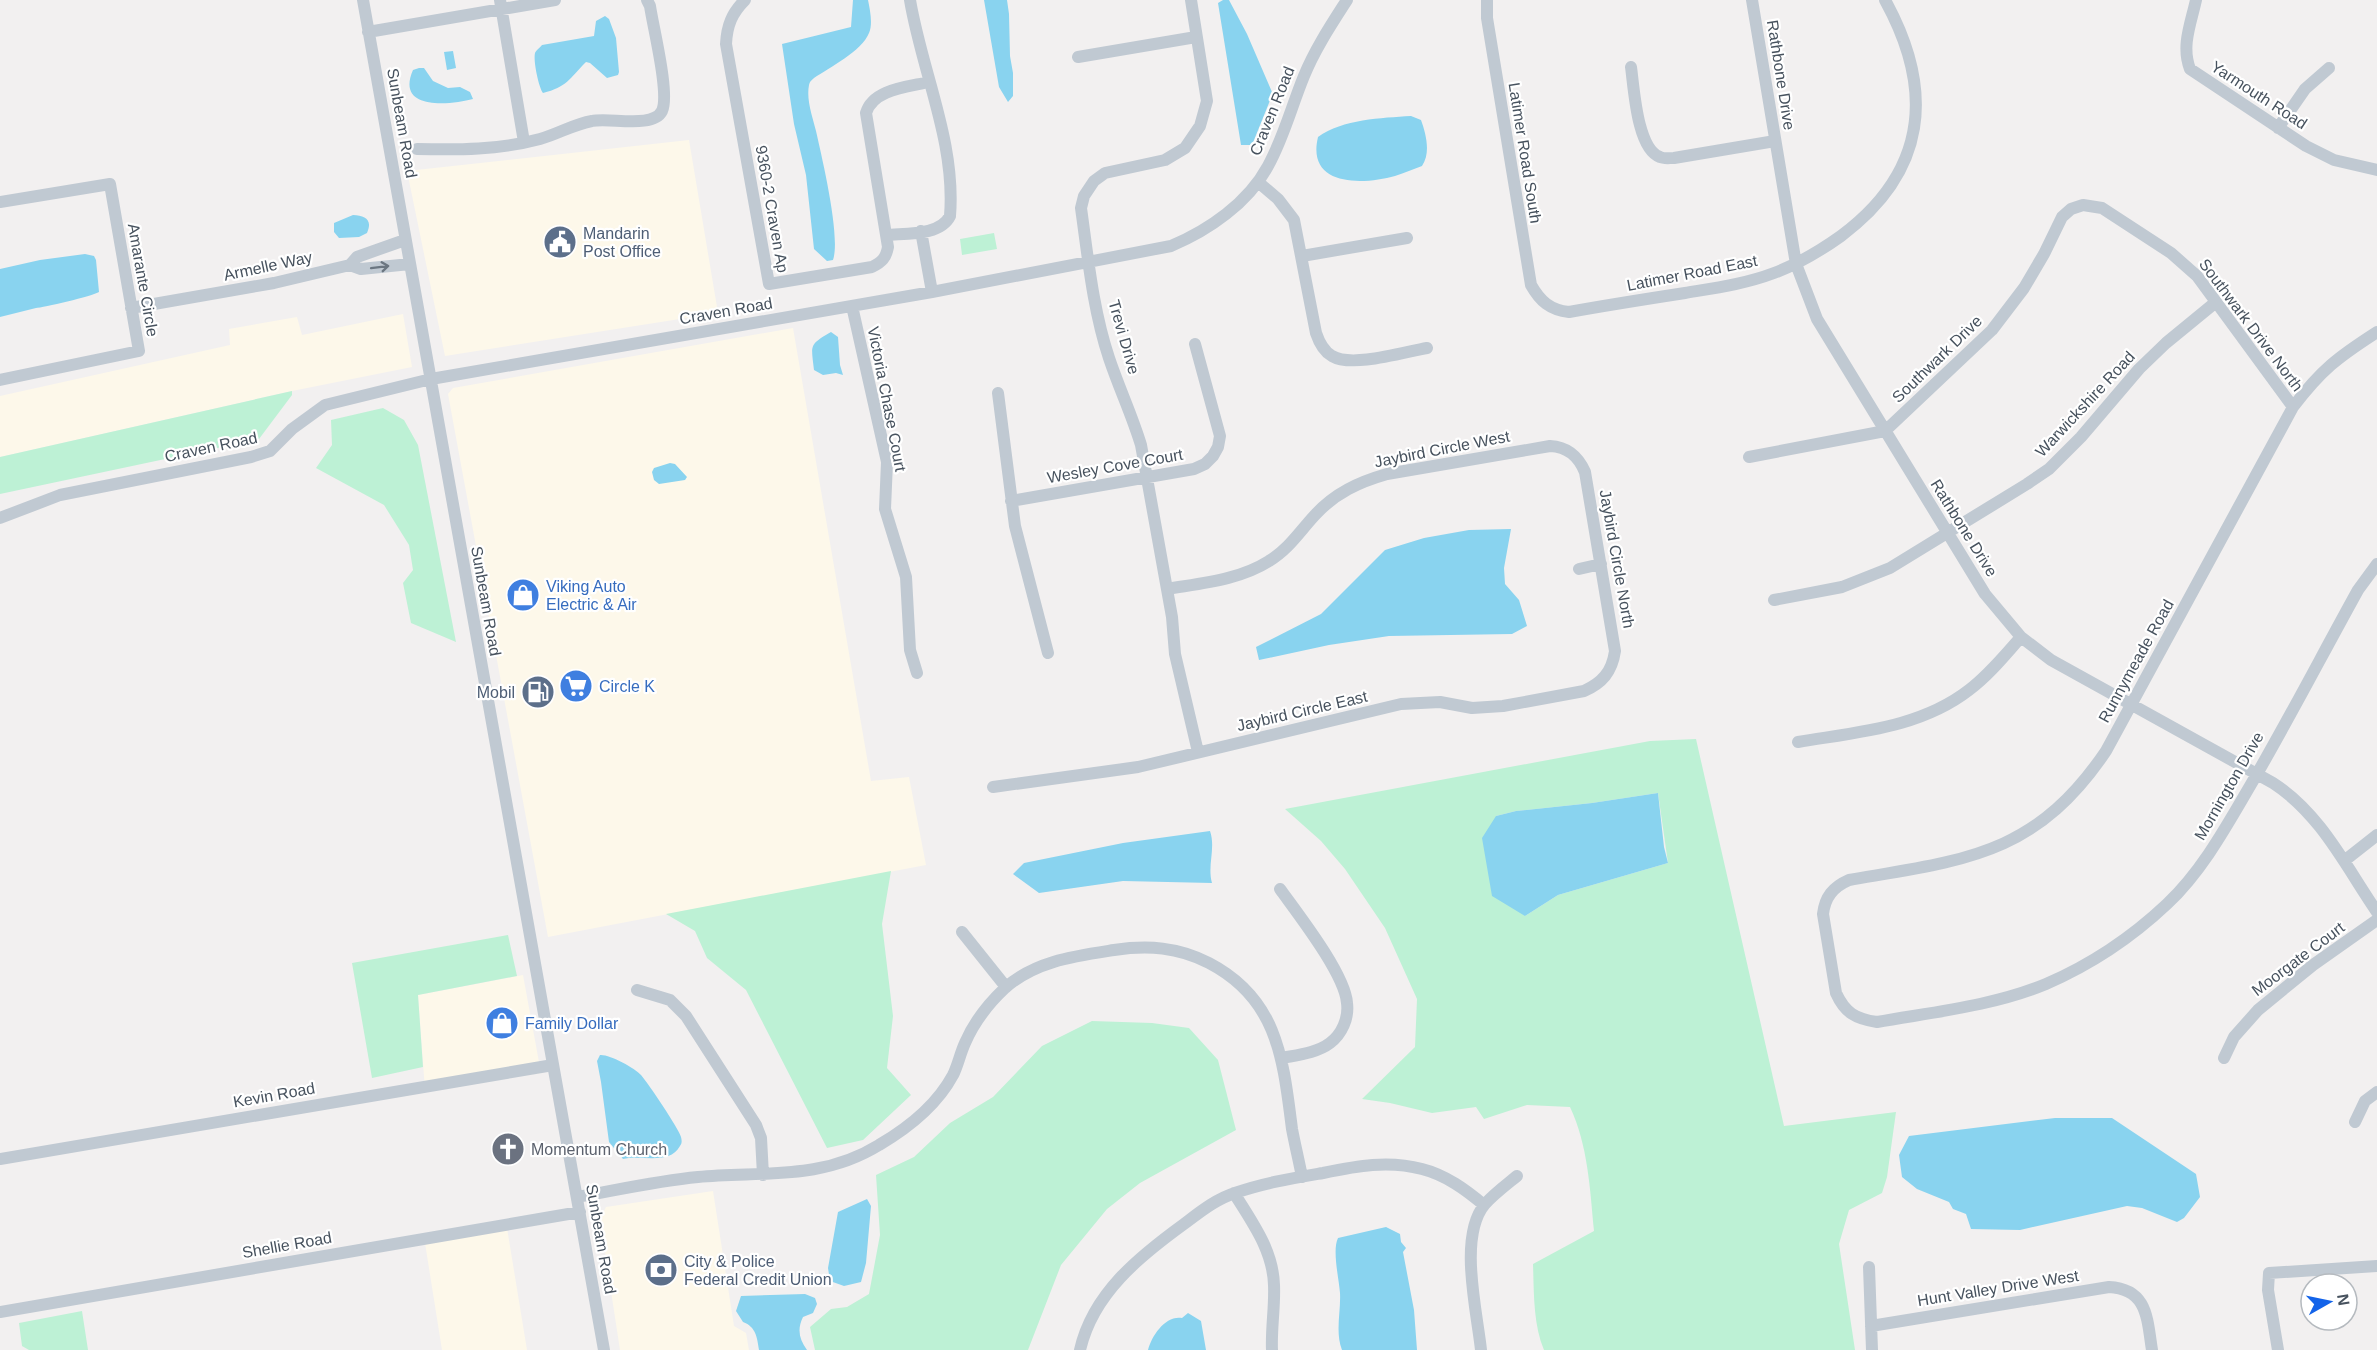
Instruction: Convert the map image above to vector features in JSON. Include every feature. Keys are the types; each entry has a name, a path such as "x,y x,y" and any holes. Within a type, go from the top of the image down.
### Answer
{"street":[{"name":"Sunbeam Road","path":"363,0 604,1350"},
{"path":"368,32 501,5 555,0"},
{"path":"417,149 471,150 524,142 557,134 594,120 642,121 659,115 662,110 664,93 650,6 647,0"},
{"name":"9360-2 Craven Ap","path":"745,0 730,19 726,44 769,284 872,267 881,263 886,256 888,248 886,235"},
{"path":"910,0 916,38 929,82 945,140 951,207 946,223 939,228 886,235 866,113 868,105 883,93 929,82"},
{"name":"Trevi Drive","path":"1191,0 1207,101 1200,126 1185,147 1165,160 1116,169 1094,181 1084,196 1081,208 1089,263 1109,358 1134,420 1148,478 1167,589 1175,654 1198,752"},
{"name":"Craven Road","path":"0,518 60,495 251,457 270,451 292,429 325,405 431,379 1089,263 1150,251 1190,238 1230,210 1258,182 1278,146 1304,76 1320,41 1347,0"},
{"name":"Latimer Road South","path":"1487,0 1486,18 1531,285 1538,298 1546,305"},
{"name":"Rathbone Drive","path":"1752,0 1796,264 1807,299 1985,594 2022,637 2051,660 2257,774 2301,804 2344,861 2377,912"},
{"name":"Latimer Road East","path":"1546,305 1558,311 1569,312 1730,285 1774,273 1796,264 1823,249 1852,228 1890,189 1906,157 1916,117 1916,88 1910,59 1885,0"},
{"name":"Yarmouth Road","path":"2196,0 2186,45 2186,57 2190,69 2306,146 2334,160 2377,170"},
{"path":"501,5 524,142"},
{"path":"1078,57 1196,37"},
{"path":"1630,67 1642,136 1648,148 1660,157 1674,158 1775,141"},
{"path":"2278,128 2305,89 2329,68"},
{"path":"1258,182 1278,199 1294,220 1316,333 1324,350 1332,356 1355,361 1427,348"},
{"name":"Amarante Circle","path":"0,202 110,184 139,351 0,380"},
{"name":"Southwark Drive North","path":"2093,206 2102,208 2171,253 2197,276 2293,407"},
{"name":"Southwark Drive","path":"1885,431 1992,330 2024,288 2062,218 2071,209 2093,206"},
{"path":"921,231 932,292"},
{"path":"1302,256 1407,238"},
{"name":"Armelle Way","path":"131,308 274,283 350,265 357,257 405,240"},
{"path":"350,265 361,269 410,264"},
{"name":"Warwickshire Road","path":"1774,600 1842,587 1890,568 2049,469 2081,437 2139,369 2166,343 2216,302"},
{"name":"Victoria Chase Court","path":"852,306 887,462 885,509 906,577 910,651 917,673"},
{"name":"Runnymeade Road","path":"1849,1014 1836,993 1823,914 1824,903 1834,889 1850,880 1954,862 1988,851 2019,837 2059,807 2086,779 2106,751 2293,407 2328,365 2377,332"},
{"name":"Wesley Cove Court","path":"1011,501 1200,467 1213,456 1218,447 1218,425 1196,344"},
{"path":"998,393 1015,526 1048,653"},
{"path":"1749,457 1885,431"},
{"name":"Jaybird Circle West","path":"1167,589 1227,578 1248,572 1269,561 1286,548 1332,499 1365,480 1387,474 1550,446 1560,447 1576,456"},
{"name":"Jaybird Circle North","path":"1576,456 1585,472 1614,639 1615,651 1610,669"},
{"path":"1579,569 1601,564"},
{"name":"Mornington Drive","path":"1849,1014 1862,1020 1877,1022 2005,998 2045,984 2087,963 2121,942 2168,903 2229,824 2358,590 2377,564"},
{"path":"1798,742 1892,726 1931,713 1970,690 2022,637"},
{"name":"Jaybird Circle East","path":"993,787 1102,773 1401,704 1440,702 1472,708 1503,706 1584,691 1596,686 1610,669"},
{"path":"2344,861 2377,835"},
{"path":"1280,889 1317,940 1343,987 1348,1002 1347,1017 1340,1031 1329,1044 1316,1050 1282,1058"},
{"name":"Moorgate Court","path":"2224,1058 2234,1036 2258,1010 2313,965 2377,920"},
{"path":"962,932 1006,987"},
{"path":"577,1197 700,1177 763,1176 835,1165 878,1146 923,1114 940,1096 954,1074 973,1026 1006,987 1032,970 1051,962 1130,948 1160,947 1184,952 1226,971 1246,989 1262,1009 1282,1058 1302,1177"},
{"path":"637,990 670,1000 686,1016 756,1125 761,1138 763,1176"},
{"name":"Kevin Road","path":"0,1160 553,1065"},
{"path":"2355,1122 2365,1101 2377,1092"},
{"path":"1080,1350 1091,1320 1104,1297 1124,1272 1160,1241 1204,1210 1234,1193 1368,1164 1397,1164 1423,1169 1444,1177 1464,1188 1484,1205"},
{"path":"1481,1350 1470,1256 1471,1237 1484,1205 1517,1176"},
{"path":"1234,1193 1264,1242 1270,1259 1274,1288 1272,1350"},
{"name":"Shellie Road","path":"0,1312 580,1212"},
{"path":"2278,1350 2268,1290 2269,1273 2377,1266"},
{"path":"1869,1267 1872,1350"},
{"name":"Hunt Valley Drive West","path":"1871,1326 2109,1287 2129,1292 2143,1306 2152,1350"}],"shaded area":[{"path":"689,140 718,313 445,356 407,171"},
{"path":"403,314 412,367 292,391 0,457 0,396 230,345 229,329 297,317 302,335"},
{"path":"793,328 871,781 909,777 926,865 548,937 448,394 453,388"},
{"path":"523,975 541,1073 425,1090 418,995"},
{"path":"713,1191 734,1326 746,1333 749,1350 620,1350 600,1219 606,1207"},
{"path":"507,1228 527,1350 442,1350 425,1243"}],"green space":[{"path":"994,233 997,249 962,255 960,239"},
{"path":"292,391 292,395 259,439 0,494 0,457"},
{"path":"383,408 404,420 418,445 456,642 411,623 403,583 413,570 409,545 384,505 316,468 332,445 331,420"},
{"path":"1696,739 1784,1126 1896,1112 1887,1177 1882,1193 1849,1210 1839,1244 1855,1350 1544,1350 1536,1319 1533,1264 1594,1231 1581,1136 1570,1107 1527,1105 1484,1119 1476,1107 1432,1113 1362,1099 1415,1047 1417,999 1385,928 1345,869 1321,841 1285,809 1650,741","holes":["1658,793 1668,863 1558,895 1525,916 1496,816 1516,811"]},
{"path":"891,871 882,924 893,1016 887,1068 911,1095 863,1140 827,1148 746,990 707,958 695,931 666,914"},
{"path":"508,935 517,976 418,995 423,1067 372,1078 352,963"},
{"path":"1092,1021 1152,1023 1189,1028 1218,1060 1236,1130 1140,1183 1107,1209 1061,1265 1028,1350 815,1350 810,1327 831,1309 847,1307 869,1294 880,1235 876,1175 914,1157 950,1123 993,1097 1042,1046"},
{"path":"82,1311 88,1350 29,1350 22,1346 19,1323"}],"water":[{"path":"853,0 868,0 871,21 869,33 852,53 811,80 808,91 833,216 835,249 833,260 827,261 814,249 806,175 794,124 782,44 851,27"},
{"path":"984,0 1007,0 1013,73 1013,96 1008,102 999,87"},
{"path":"1229,0 1247,34 1272,92 1252,145 1241,145 1218,3"},
{"path":"605,16 609,19 616,38 618,75 607,78 586,62 563,85 543,93 536,68 536,51 542,45 594,36 596,21"},
{"path":"453,51 456,68 447,70 444,52"},
{"path":"424,68 433,81 448,88 460,87 470,92 473,99 439,103 418,99 412,93 409,83 413,70"},
{"path":"1411,116 1421,120 1426,137 1427,149 1422,166 1382,179 1353,181 1329,174 1320,165 1317,153 1318,137 1328,131 1363,120"},
{"path":"353,215 367,219 369,228 367,233 359,237 339,238 334,232 334,223"},
{"path":"85,254 94,256 96,260 99,292 0,317 0,269 40,260"},
{"path":"831,332 838,337 843,375 836,373 823,375 814,370 813,346"},
{"path":"670,463 675,464 687,477 685,480 659,484 654,480 652,472 654,468"},
{"path":"1511,529 1504,568 1505,584 1519,600 1527,626 1512,634 1389,636 1329,645 1259,660 1256,647 1321,614 1385,550 1424,538 1469,530"},
{"path":"1658,793 1668,863 1558,895 1525,916 1492,896 1482,838 1496,816 1516,811"},
{"path":"1210,831 1212,883 1123,881 1039,893 1013,874 1024,863 1123,843"},
{"path":"600,1055 628,1065 645,1080 679,1132 682,1141 675,1152 662,1158 623,1159 609,1142 597,1061"},
{"path":"2055,1118 2112,1118 2196,1174 2200,1197 2184,1218 2177,1222 2142,1208 2127,1206 2020,1230 1971,1229 1966,1214 1953,1209 1949,1202 1917,1189 1902,1177 1899,1155 1909,1136"},
{"path":"867,1199 871,1206 866,1263 861,1282 844,1286 830,1281 828,1268 838,1212"},
{"path":"1386,1227 1400,1234 1401,1242 1406,1248 1403,1252 1414,1310 1417,1350 1342,1350 1339,1336 1340,1293 1336,1243 1338,1238"},
{"path":"805,1294 815,1298 817,1304 813,1313 803,1317 800,1326 802,1342 807,1350 759,1350 753,1330 743,1322 736,1311 741,1296"},
{"path":"1188,1313 1201,1321 1206,1350 1148,1350 1160,1327"}],"place":[{"name":"Mandarin Post Office","path":"560,242"},
{"name":"Viking Auto Electric & Air","path":"523,595"},
{"name":"Circle K","path":"576,686"},
{"name":"Mobil","path":"538,692"},
{"name":"Family Dollar","path":"502,1023"},
{"name":"Momentum Church","path":"508,1149"},
{"name":"City & Police Federal Credit Union","path":"661,1270"}]}
